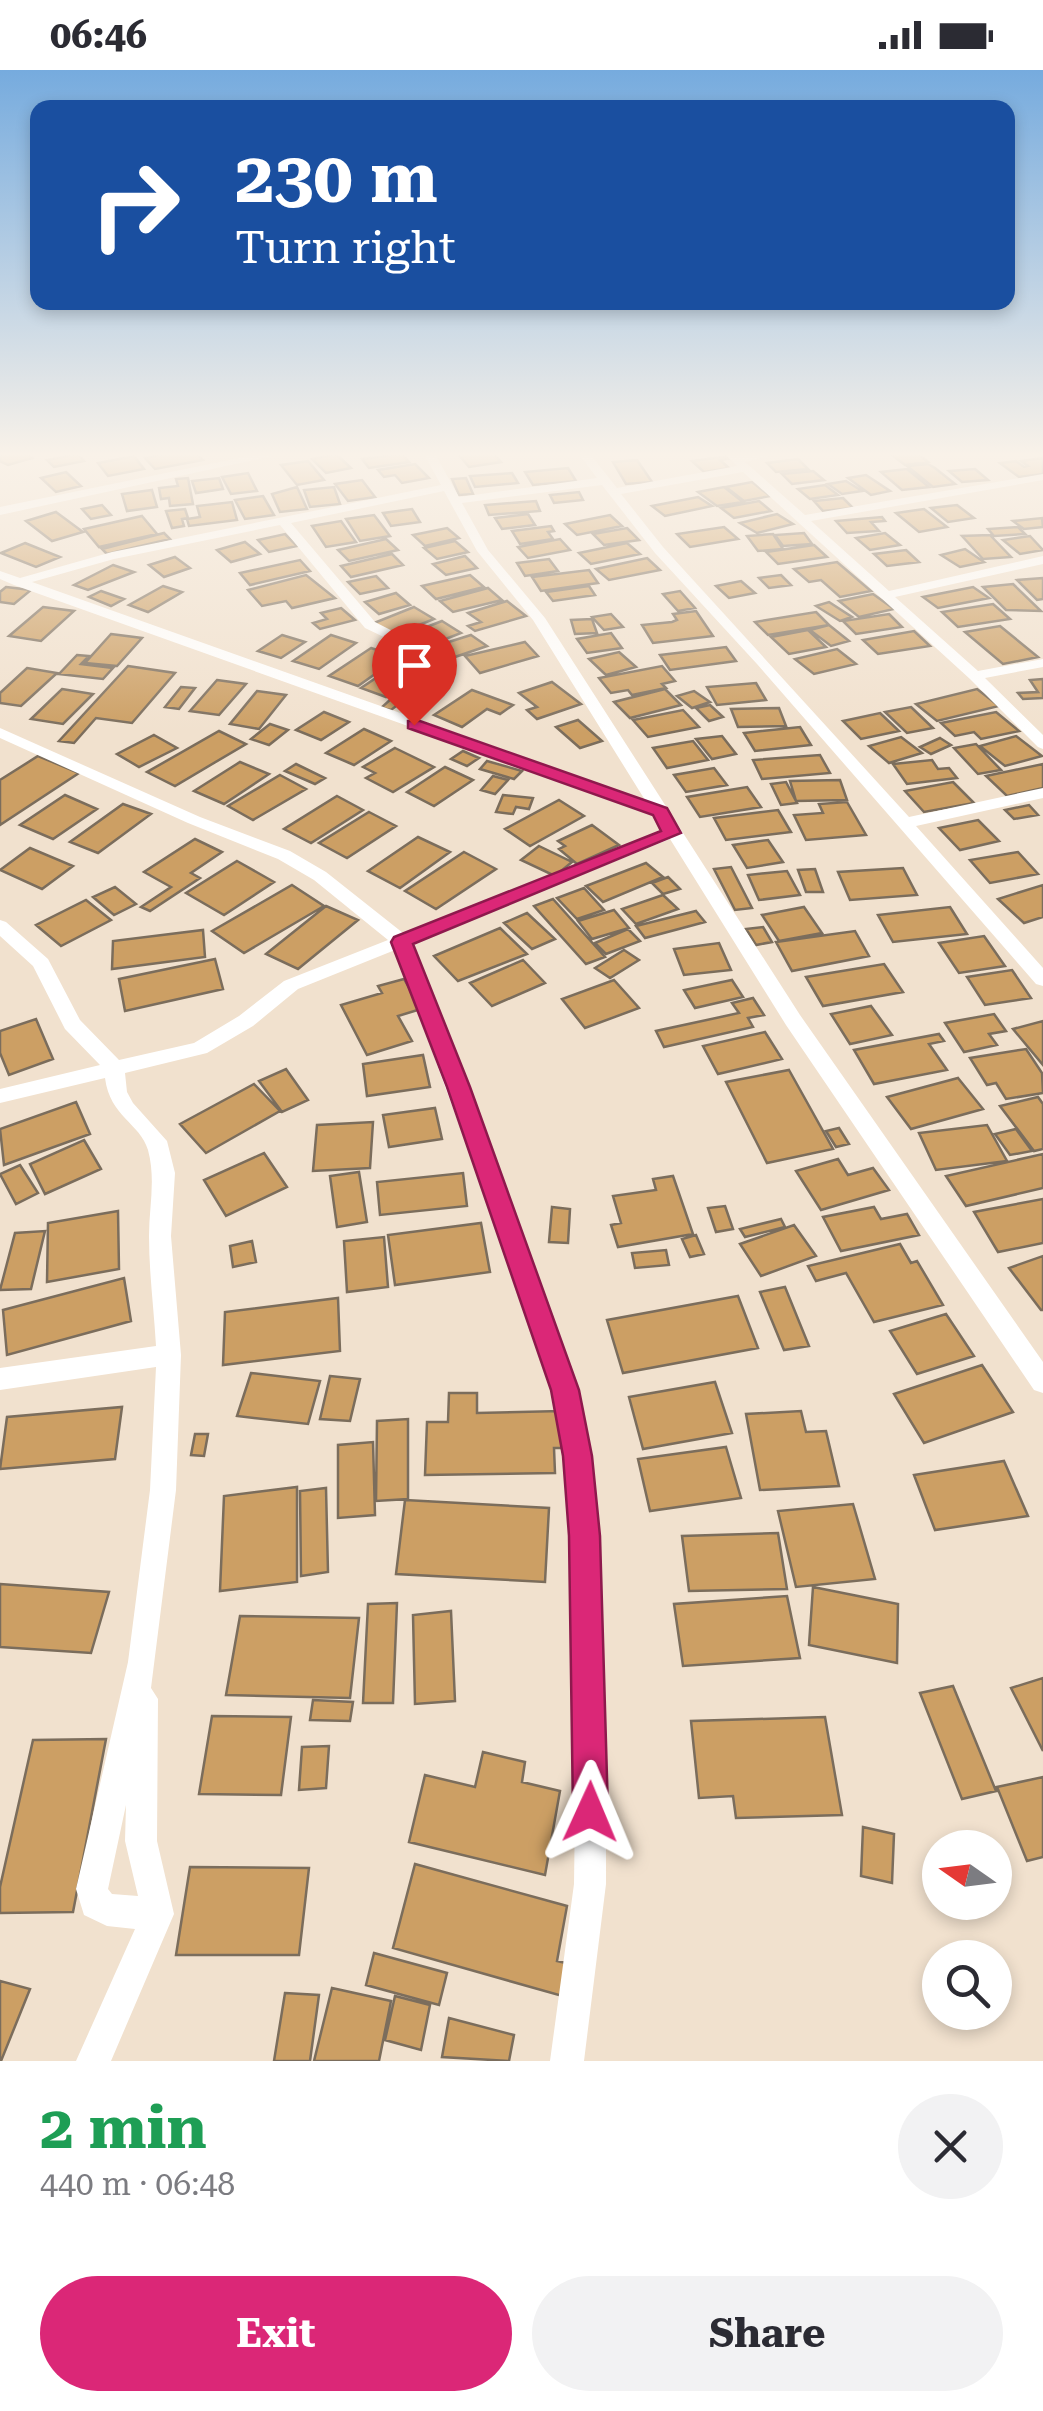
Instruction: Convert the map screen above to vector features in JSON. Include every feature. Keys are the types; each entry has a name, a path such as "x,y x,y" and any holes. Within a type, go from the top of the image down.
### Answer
{"street":[{"path":"19,582 158,547"},
{"path":"304,547 370,625 413,648"},
{"path":"482,547 538,618 793,1020 1043,1382"},
{"path":"657,547 1043,980"},
{"path":"835,547 976,676 1043,744"},
{"path":"888,595 1043,560"},
{"path":"0,575 660,812"},
{"path":"976,676 1043,663"},
{"path":"0,732 194,820 284,855 320,876 402,942 527,1278 565,1390 578,1456 591,1720 590,1884 568,2060"},
{"path":"906,822 1043,793"},
{"path":"0,1096 200,1048 246,1021 291,985 671,833"},
{"path":"0,926 41,964 72,1024 114,1067 117,1092 125,1108 156,1141 162,1158 160,1236 168,1355 163,1490 142,1662 92,1889 96,1904 107,1910 158,1914"},
{"path":"0,1379 168,1355"},
{"path":"93,2061 158,1914 141,1841 142,1662"}],"building":[{"path":"16,547 35,547 60,557 36,567 1,553"},
{"path":"110,547 137,547 107,554 102,549"},
{"path":"251,547 260,554 231,562 217,550"},
{"path":"264,547 293,547 269,552"},
{"path":"395,547 398,550 349,561 338,550"},
{"path":"462,547 468,552 437,559 424,548"},
{"path":"518,547 567,547 570,550 528,558"},
{"path":"632,547 640,554 591,564 579,553"},
{"path":"755,547 783,549 758,551"},
{"path":"816,547 827,557 778,564 766,552"},
{"path":"972,547 1001,547 1011,557 983,559"},
{"path":"1011,547 1043,550 1020,554"},
{"path":"965,549 984,562 960,567 941,555"},
{"path":"906,550 919,562 887,566 874,554"},
{"path":"392,554 403,565 351,577 341,566"},
{"path":"465,556 477,568 446,575 433,564"},
{"path":"175,557 190,568 164,577 149,565"},
{"path":"647,558 660,570 609,580 596,569"},
{"path":"549,559 558,571 525,576 517,563"},
{"path":"300,560 310,571 250,585 240,573"},
{"path":"837,562 871,591 840,597 821,580 809,582 794,569"},
{"path":"113,565 134,572 88,590 74,585"},
{"path":"589,570 598,583 541,591 532,577"},
{"path":"306,575 335,598 292,608 286,601 262,606 248,590"},
{"path":"470,575 484,587 436,599 422,586"},
{"path":"781,575 791,585 769,588 759,578"},
{"path":"376,576 388,588 360,594 348,582"},
{"path":"1043,578 1043,599 1037,600 1017,580"},
{"path":"741,581 755,593 729,598 716,586"},
{"path":"1013,584 1041,611 1006,610 983,587"},
{"path":"163,586 182,592 148,612 129,605"},
{"path":"589,586 595,595 553,601 546,592"},
{"path":"6,587 31,590 14,604 0,602 0,592"},
{"path":"973,587 989,598 938,608 923,597"},
{"path":"488,588 502,600 453,612 440,601"},
{"path":"101,591 124,599 111,606 89,597"},
{"path":"680,591 695,608 678,611 663,594"},
{"path":"396,593 410,605 379,614 365,602"},
{"path":"873,594 894,609 859,617 839,601"},
{"path":"507,601 526,616 475,631 468,626 481,622 468,613"},
{"path":"829,602 852,617 840,621 816,606"},
{"path":"993,604 1010,619 958,627 942,612"},
{"path":"43,607 74,611 41,641 9,636"},
{"path":"414,607 434,619 394,635 374,623"},
{"path":"341,608 355,620 320,629 313,623 327,619 321,613"},
{"path":"696,611 713,636 653,643 642,625 672,622 677,620 673,614"},
{"path":"816,612 829,625 768,635 755,622"},
{"path":"611,614 623,627 604,630 592,617"},
{"path":"889,614 902,627 856,634 843,621"},
{"path":"592,619 597,633 575,634 571,620"},
{"path":"442,621 461,633 425,647 406,635"},
{"path":"829,625 849,641 831,646 810,630"},
{"path":"1000,626 1038,657 1003,664 965,632"},
{"path":"808,630 826,647 789,654 771,637"},
{"path":"914,631 930,646 878,654 863,640"},
{"path":"611,633 622,648 587,653 577,639"},
{"path":"111,634 142,638 117,666 85,663"},
{"path":"282,635 305,642 281,658 258,651"},
{"path":"331,635 356,643 319,669 293,661"},
{"path":"471,635 487,646 452,658 436,646"},
{"path":"525,642 538,656 480,673 465,656"},
{"path":"726,647 736,661 670,670 660,655"},
{"path":"371,648 399,657 358,686 329,676"},
{"path":"837,649 856,664 814,674 795,659"},
{"path":"619,652 636,667 606,675 589,659"},
{"path":"77,655 89,656 81,664 113,668 103,679 59,674"},
{"path":"413,655 436,663 418,676 394,668"},
{"path":"128,666 175,673 132,723 96,718 74,743 59,741"},
{"path":"662,666 675,681 662,684 666,688 632,695 628,690 611,693 599,678"},
{"path":"27,668 57,673 21,706 0,703 0,693"},
{"path":"388,670 412,678 386,697 361,688"},
{"path":"414,678 444,685 420,708 400,703 391,710 381,708"},
{"path":"1043,679 1043,698 1023,699 1018,693 1038,692 1030,680"},
{"path":"217,680 246,684 219,715 190,711"},
{"path":"552,682 581,704 537,719 527,710 537,707 519,693"},
{"path":"756,683 766,700 717,705 707,687"},
{"path":"181,687 195,688 179,709 165,707"},
{"path":"62,689 93,694 63,724 31,719"},
{"path":"665,689 681,705 630,718 614,702"},
{"path":"977,689 999,706 937,721 916,704"},
{"path":"472,690 513,705 500,714 487,709 462,727 434,715"},
{"path":"257,691 286,695 259,729 230,724"},
{"path":"694,691 710,702 692,708 677,696"},
{"path":"710,705 723,717 709,721 696,708"},
{"path":"911,707 933,728 907,733 885,712"},
{"path":"779,708 786,726 738,727 731,709"},
{"path":"683,710 699,727 648,737 633,720"},
{"path":"324,712 349,722 321,740 296,730"},
{"path":"996,712 1019,731 981,739 974,732 955,736 941,723"},
{"path":"880,713 899,731 861,739 843,721"},
{"path":"578,720 602,741 580,748 556,727"},
{"path":"270,724 288,730 269,745 251,739"},
{"path":"800,727 811,745 755,751 744,733"},
{"path":"364,729 391,741 354,765 326,753"},
{"path":"219,731 246,744 175,786 147,772"},
{"path":"154,735 177,748 139,767 117,754"},
{"path":"722,736 736,754 712,759 696,739"},
{"path":"1016,736 1042,756 1005,766 980,746"},
{"path":"901,737 922,753 889,763 869,746"},
{"path":"940,738 951,745 931,754 920,747"},
{"path":"693,741 708,760 667,768 653,748"},
{"path":"976,744 1001,770 978,774 954,748"},
{"path":"395,748 434,767 393,792 366,778 375,773 363,767"},
{"path":"463,751 479,758 467,766 451,759"},
{"path":"820,755 830,773 762,779 753,760"},
{"path":"38,756 79,773 0,825 0,780"},
{"path":"932,760 938,769 949,768 957,778 907,784 893,764"},
{"path":"487,761 522,771 514,779 480,769"},
{"path":"240,762 269,774 224,804 194,791"},
{"path":"296,764 325,778 315,784 285,771"},
{"path":"1043,764 1043,788 1007,796 986,776"},
{"path":"445,767 473,780 434,806 407,792"},
{"path":"714,768 727,785 686,792 674,775"},
{"path":"280,775 306,789 253,820 228,806"},
{"path":"493,776 508,780 495,794 481,790"},
{"path":"840,780 847,800 796,801 790,781"},
{"path":"786,782 797,803 781,805 771,784"},
{"path":"953,782 974,803 924,812 905,791"},
{"path":"747,787 761,807 700,817 687,797"},
{"path":"65,795 97,809 53,839 20,825"},
{"path":"503,795 533,798 529,809 516,807 513,814 496,812"},
{"path":"337,796 363,810 311,843 284,829"},
{"path":"559,800 584,816 530,846 505,829"},
{"path":"847,802 866,835 806,840 794,815 823,813 819,804"},
{"path":"123,804 151,814 98,853 70,842"},
{"path":"1029,805 1038,815 1014,819 1005,810"},
{"path":"778,810 791,832 726,840 714,818"},
{"path":"369,812 396,826 347,858 319,843"},
{"path":"978,820 999,841 960,850 939,828"},
{"path":"592,825 619,845 577,864 559,849 565,846 558,841"},
{"path":"418,837 450,852 400,888 368,871"},
{"path":"195,839 222,852 191,873 200,878 150,911 141,907 171,887 144,872"},
{"path":"768,840 783,862 747,868 733,845"},
{"path":"539,846 572,862 555,876 521,860"},
{"path":"30,848 73,866 42,889 0,870"},
{"path":"464,852 496,869 436,909 405,891"},
{"path":"1018,852 1038,874 990,883 970,860"},
{"path":"237,861 274,882 224,915 186,893"},
{"path":"646,863 663,877 603,902 586,886"},
{"path":"731,867 752,908 735,910 714,869"},
{"path":"903,868 917,895 850,900 838,872"},
{"path":"815,869 823,892 806,892 798,870"},
{"path":"787,871 800,895 759,900 748,875"},
{"path":"668,877 680,889 663,894 652,883"},
{"path":"292,885 324,906 244,953 212,931"},
{"path":"1043,885 1043,917 1024,923 998,899"},
{"path":"115,887 136,904 114,915 93,897"},
{"path":"584,888 604,910 577,919 557,898"},
{"path":"663,895 678,909 636,924 622,909"},
{"path":"553,899 605,957 586,964 534,906"},
{"path":"86,900 111,920 61,946 36,925"},
{"path":"326,906 358,920 298,969 266,954"},
{"path":"804,907 822,933 779,941 762,915"},
{"path":"950,907 967,934 893,942 878,915"},
{"path":"614,910 629,928 592,939 578,921"},
{"path":"696,911 705,922 645,938 636,926"},
{"path":"527,913 555,939 532,949 504,923"},
{"path":"763,927 772,942 756,945 746,929"},
{"path":"500,928 527,954 458,981 434,956"},
{"path":"628,929 640,941 606,954 595,943"},
{"path":"203,930 205,957 112,969 113,941"},
{"path":"855,931 869,956 792,971 776,942"},
{"path":"984,936 1005,966 959,973 939,943"},
{"path":"719,943 731,970 684,975 674,949"},
{"path":"624,950 639,960 610,978 595,968"},
{"path":"215,959 223,989 125,1011 119,979"},
{"path":"523,960 545,983 492,1006 470,983"},
{"path":"884,964 903,992 823,1006 806,977"},
{"path":"1012,970 1031,998 985,1005 967,977"},
{"path":"404,979 421,1009 398,1016 412,1041 367,1055 341,1005 382,993 378,986"},
{"path":"614,980 639,1008 585,1028 562,999"},
{"path":"732,980 743,997 695,1008 684,990"},
{"path":"753,998 764,1015 748,1018 753,1027 664,1047 656,1031 739,1013 732,1003"},
{"path":"871,1006 892,1035 850,1044 831,1014"},
{"path":"994,1014 1006,1031 989,1034 997,1045 964,1052 945,1023"},
{"path":"36,1019 53,1059 9,1075 0,1053 0,1031"},
{"path":"1043,1021 1043,1065 1013,1029"},
{"path":"765,1032 782,1059 718,1074 703,1046"},
{"path":"939,1034 944,1041 929,1044 947,1070 874,1084 854,1050"},
{"path":"1026,1049 1042,1073 1043,1093 1006,1099 996,1083 987,1085 970,1058"},
{"path":"423,1055 430,1087 367,1096 363,1064"},
{"path":"286,1069 308,1100 282,1112 259,1081"},
{"path":"789,1070 833,1149 767,1163 726,1082"},
{"path":"958,1078 983,1109 911,1129 887,1097"},
{"path":"254,1084 280,1111 206,1153 180,1124"},
{"path":"1038,1097 1043,1104 1043,1149 1034,1151 1000,1106"},
{"path":"76,1102 90,1134 4,1165 0,1129"},
{"path":"435,1108 442,1139 389,1147 383,1115"},
{"path":"373,1122 370,1168 313,1171 317,1125"},
{"path":"987,1125 1007,1161 936,1170 919,1133"},
{"path":"839,1128 849,1144 836,1147 826,1131"},
{"path":"1016,1129 1032,1151 1010,1155 995,1134"},
{"path":"84,1140 101,1169 45,1194 30,1164"},
{"path":"264,1153 287,1187 226,1216 204,1180"},
{"path":"1043,1154 1043,1188 966,1206 946,1176"},
{"path":"838,1159 848,1175 873,1168 889,1190 821,1210 796,1171"},
{"path":"20,1165 38,1193 16,1204 0,1174"},
{"path":"359,1172 367,1222 337,1227 330,1176"},
{"path":"463,1173 467,1206 380,1215 377,1182"},
{"path":"673,1176 693,1234 618,1247 611,1225 621,1223 613,1196 656,1190 653,1179"},
{"path":"1043,1199 1043,1243 998,1252 974,1212"},
{"path":"725,1206 733,1229 716,1232 708,1208"},
{"path":"552,1207 570,1209 568,1243 549,1242"},
{"path":"874,1207 881,1219 907,1214 919,1235 841,1251 823,1217"},
{"path":"118,1211 119,1269 47,1282 48,1223"},
{"path":"781,1219 785,1227 745,1237 740,1229"},
{"path":"481,1223 490,1272 395,1285 388,1235"},
{"path":"794,1225 816,1256 761,1276 740,1244"},
{"path":"45,1231 31,1289 0,1290 15,1233"},
{"path":"696,1235 704,1254 690,1257 682,1239"},
{"path":"384,1237 388,1287 347,1292 344,1241"},
{"path":"252,1241 256,1262 233,1267 230,1246"},
{"path":"900,1244 911,1263 917,1261 943,1305 874,1322 846,1273 816,1281 808,1266"},
{"path":"666,1250 669,1265 635,1268 632,1253"},
{"path":"1043,1256 1043,1310 1041,1310 1009,1268"},
{"path":"124,1278 131,1321 7,1355 3,1310"},
{"path":"785,1287 809,1346 784,1350 760,1292"},
{"path":"738,1296 758,1348 623,1373 607,1320"},
{"path":"338,1298 340,1351 223,1365 225,1312"},
{"path":"946,1314 974,1356 917,1374 890,1331"},
{"path":"982,1365 1013,1412 924,1443 894,1394"},
{"path":"251,1373 320,1381 308,1424 237,1416"},
{"path":"330,1376 360,1379 350,1421 320,1419"},
{"path":"715,1382 732,1433 643,1449 629,1397"},
{"path":"449,1393 477,1393 477,1413 561,1411 562,1448 554,1448 555,1473 425,1475 427,1422 448,1422"},
{"path":"122,1407 115,1459 0,1469 7,1417"},
{"path":"801,1411 806,1432 826,1431 839,1486 760,1490 746,1414"},
{"path":"408,1419 408,1499 376,1501 377,1421"},
{"path":"195,1434 208,1434 204,1456 191,1455"},
{"path":"373,1442 375,1515 338,1518 338,1445"},
{"path":"726,1447 741,1498 650,1511 638,1459"},
{"path":"1004,1461 1028,1516 935,1530 914,1475"},
{"path":"297,1487 297,1582 220,1591 224,1496"},
{"path":"326,1488 328,1572 301,1576 300,1491"},
{"path":"405,1500 549,1508 545,1582 396,1574"},
{"path":"853,1504 875,1579 796,1587 778,1511"},
{"path":"778,1533 787,1589 689,1591 682,1536"},
{"path":"0,1584 109,1592 91,1653 0,1647"},
{"path":"813,1587 898,1604 897,1663 809,1645"},
{"path":"787,1596 800,1658 683,1666 674,1604"},
{"path":"397,1603 393,1703 363,1703 368,1604"},
{"path":"451,1611 455,1701 415,1704 413,1615"},
{"path":"240,1616 359,1618 350,1698 226,1695"},
{"path":"1043,1678 1043,1751 1011,1688"},
{"path":"953,1686 996,1791 962,1799 920,1693"},
{"path":"313,1700 353,1702 350,1721 310,1720"},
{"path":"212,1716 291,1717 281,1795 199,1794"},
{"path":"825,1717 842,1815 736,1818 733,1796 699,1798 691,1721"},
{"path":"106,1739 73,1912 0,1913 0,1887 33,1740"},
{"path":"329,1746 326,1788 299,1790 302,1747"},
{"path":"483,1752 525,1762 522,1782 560,1791 545,1875 409,1842 425,1775 475,1787"},
{"path":"1043,1777 1043,1857 1027,1861 997,1787"},
{"path":"863,1827 894,1834 892,1883 861,1876"},
{"path":"415,1864 567,1906 557,1961 579,1966 573,1999 393,1948"},
{"path":"190,1867 309,1868 299,1955 176,1955"},
{"path":"374,1953 447,1973 439,2005 366,1985"},
{"path":"0,1981 30,1989 1,2061 0,2061"},
{"path":"332,1988 391,2001 379,2061 314,2061"},
{"path":"285,1993 319,1995 310,2061 274,2061"},
{"path":"395,1996 430,2005 421,2050 385,2040"},
{"path":"449,2018 514,2035 509,2061 442,2057"}],"route":[{"path":"414,725 660,812 671,833 402,942 458,1087 565,1390 578,1456 584,1536 590,1812"}]}
